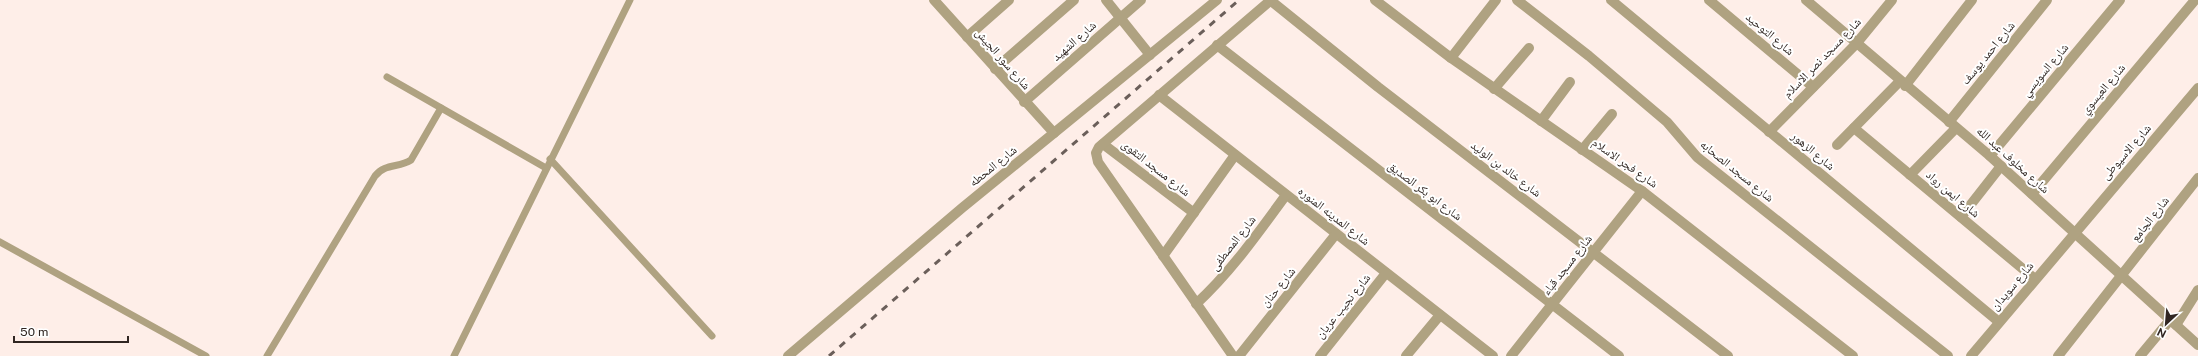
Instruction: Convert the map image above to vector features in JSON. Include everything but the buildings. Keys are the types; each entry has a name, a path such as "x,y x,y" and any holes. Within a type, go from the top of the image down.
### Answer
{"street":[{"path":"967,37 1009,0"},
{"path":"995,69 1074,0"},
{"path":"1106,0 1150,55"},
{"name":"شارع الشهيد","path":"1024,102 1141,0"},
{"name":"شارع المحطه","path":"788,356 880,276 1217,0"},
{"path":"1233,356 1095,158 1096,153 1103,144 1270,0"},
{"name":"شارع خالد بن الوليد","path":"1270,0 1385,92 1728,356"},
{"name":"شارع فجر الاسلام","path":"1375,0 1494,89 1642,191 1853,356"},
{"path":"1451,58 1496,0"},
{"name":"شارع مسجد الصحابه","path":"1517,0 1667,122 1698,157 1948,356"},
{"name":"شارع الزهور","path":"1611,0 1999,322"},
{"name":"شارع التوحيد","path":"1709,0 1814,87"},
{"name":"شارع مخلوف عبد الله","path":"1808,0 1856,44 1990,156 2198,344"},
{"name":"شارع مسجد نصر الاسلام","path":"1769,132 1856,44 1892,0"},
{"path":"1837,145 1903,83 1972,0"},
{"name":"شارع احمد يوسف","path":"1910,175 1953,125 2047,0"},
{"name":"شارع السويسي","path":"1990,156 2120,0"},
{"name":"شارع العيسوي","path":"2032,194 2195,0"},
{"name":"شارع سور الجيش","path":"936,1 1024,102 1054,133"},
{"name":"شارع ابو بكر الصديق","path":"1217,45 1619,356"},
{"path":"1494,89 1529,48"},
{"path":"1541,122 1570,82"},
{"name":"شارع الاسيوطى","path":"2074,233 2198,88"},
{"name":"شارع المدينه المنوره","path":"1159,95 1493,356"},
{"path":"1582,150 1612,114"},
{"name":"شارع ايمن رواد","path":"1854,128 2035,279"},
{"name":"شارع مسجد التقوى","path":"1103,144 1194,214"},
{"path":"1163,256 1236,155"},
{"path":"1961,217 2001,166"},
{"name":"شارع الجامع","path":"2058,356 2198,178"},
{"name":"شارع مسجد قباء","path":"1511,356 1642,191"},
{"name":"شارع المصطفى","path":"1196,304 1215,287 1286,195"},
{"name":"شارع سويدان","path":"1971,356 2074,233"},
{"name":"شارع حنان","path":"1239,356 1336,234"},
{"name":"شارع نجيب عريان","path":"1320,356 1386,273"},
{"path":"2140,356 2173,322 2198,290"},
{"path":"1406,356 1440,315"}],"lane":[{"path":"454,356 550,159 630,0"},
{"path":"387,77 546,168"},
{"path":"267,356 376,176 385,167 405,164 411,160 441,108"},
{"path":"550,159 712,336"},
{"path":"0,242 206,356"}],"railway":[{"path":"829,356 1239,0"}]}
